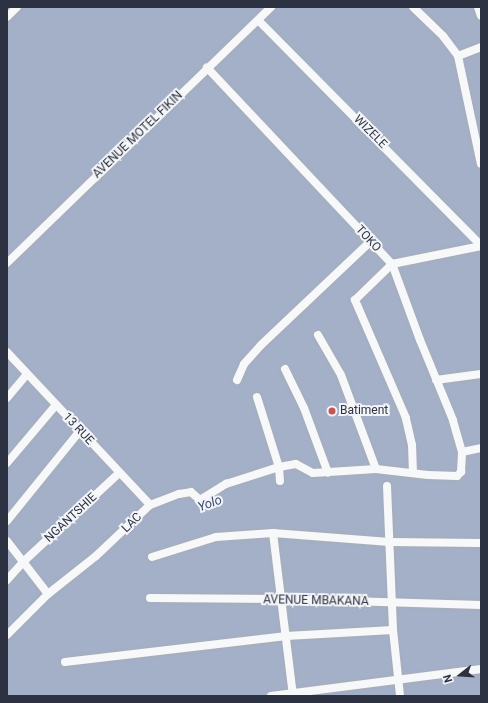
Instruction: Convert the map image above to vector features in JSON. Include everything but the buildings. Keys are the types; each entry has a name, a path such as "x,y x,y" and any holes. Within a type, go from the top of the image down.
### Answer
{"street":[{"path":"7,17 17,7"},
{"name":"AVENUE MOTEL FIKIN","path":"7,263 271,7"},
{"path":"413,7 443,36 458,56 481,164"},
{"path":"478,7 481,16"},
{"name":"WIZELE","path":"258,20 481,246"},
{"path":"458,56 481,47"},
{"name":"TOKO","path":"207,68 392,264 436,380 453,420 462,452"},
{"path":"237,380 244,364 261,345 371,241"},
{"path":"413,474 412,445 406,418 355,300 392,264 481,246"},
{"path":"318,335 341,375 376,469"},
{"name":"13 RUE","path":"7,352 150,505"},
{"path":"285,369 304,408 328,473"},
{"path":"7,398 27,374"},
{"path":"436,380 481,374"},
{"path":"257,397 279,467 280,481"},
{"path":"7,463 56,405"},
{"path":"7,521 80,431"},
{"path":"279,467 296,464 313,473 376,469 413,474 460,475 462,452 481,448"},
{"name":"LAC","path":"7,635 48,594 96,556 150,505 188,491 200,500 230,483 279,467"},
{"name":"NGANTSHIE","path":"7,580 23,562 119,473"},
{"path":"387,486 393,630 400,696"},
{"path":"273,533 293,694"},
{"path":"152,557 216,537 273,533 390,542 481,543"},
{"path":"7,540 48,594"},
{"name":"AVENUE MBAKANA","path":"150,598 281,599 481,605"},
{"path":"65,662 286,636 393,630"},
{"path":"271,696 398,681 481,669"}],"water":[{"name":"Yolo","path":"7,7 481,7 481,696 7,696"}],"place":[{"name":"Batiment","path":"332,411"}]}
